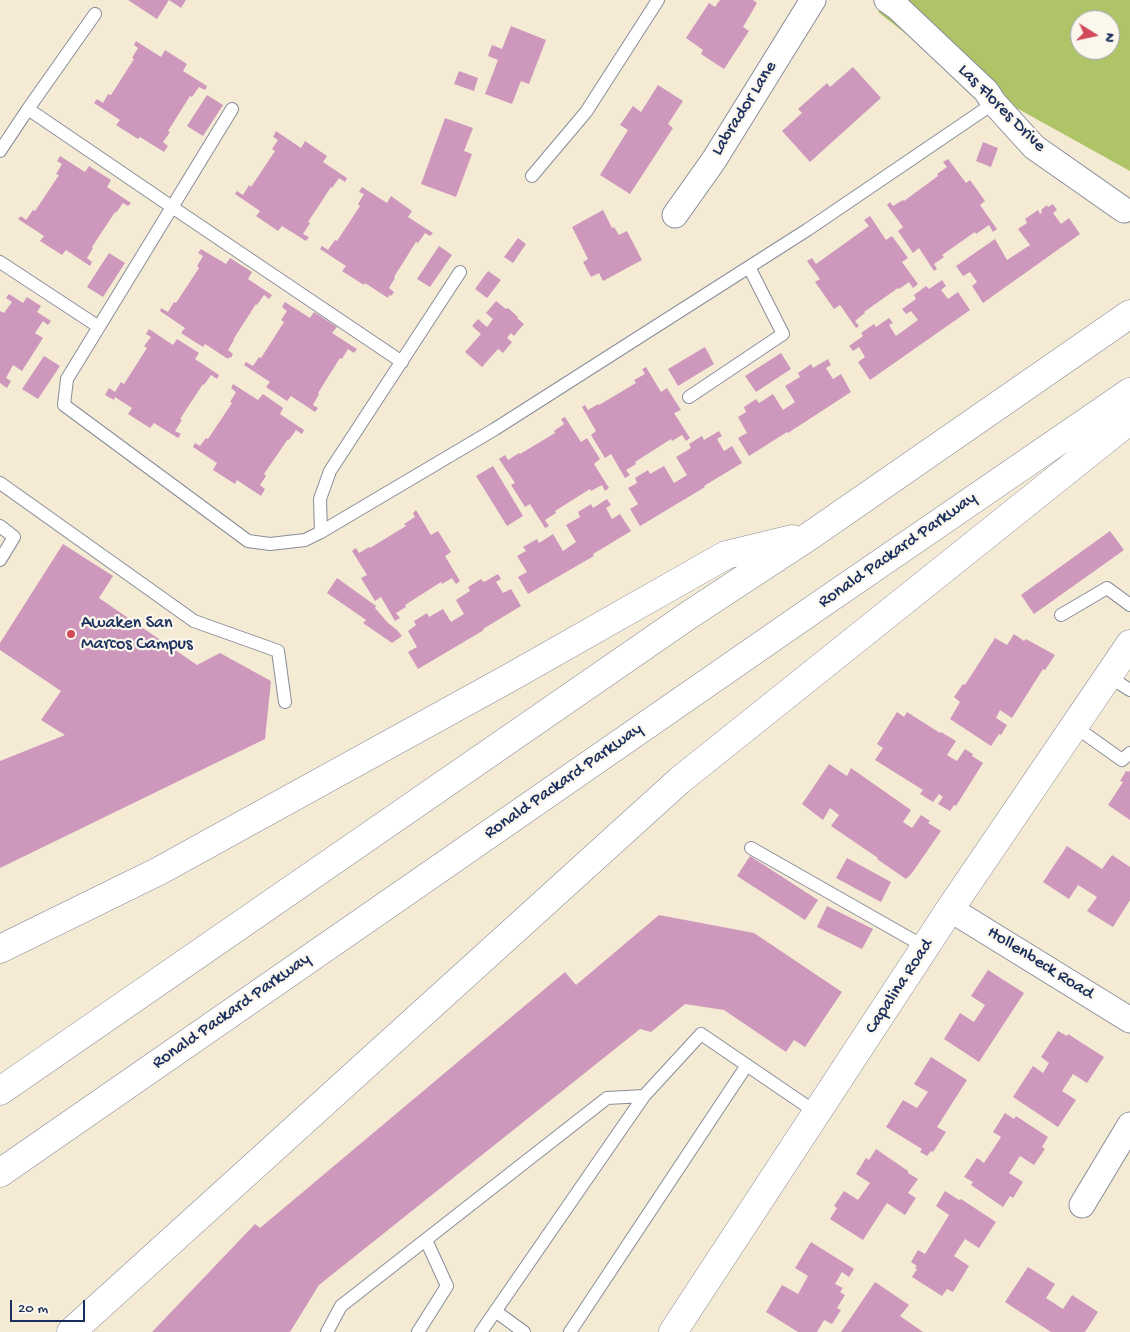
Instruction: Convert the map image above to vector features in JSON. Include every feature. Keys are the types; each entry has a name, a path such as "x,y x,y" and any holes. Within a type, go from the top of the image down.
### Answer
{"main road":[{"path":"0,1091 681,620 811,534 1130,314"},
{"name":"Ronald Packard Parkway","path":"0,1173 1130,392"},
{"path":"70,1332 680,780 1130,420"},
{"path":"0,949 159,871 726,556 811,534"},
{"name":"Capalina Road","path":"682,1329 817,1113 950,908 1074,726 1119,683 1130,644"}],"street":[{"name":"Labrador Lane","path":"675,215 714,160 813,0"},
{"name":"Las Flores Drive","path":"896,2 986,91 994,103 1034,147 1127,206"},
{"name":"Hollenbeck Road","path":"950,908 1130,1020"},
{"path":"1082,1205 1130,1125"}],"lane":[{"path":"532,176 586,112 658,0"},
{"path":"0,151 94,14"},
{"path":"232,110 67,378 64,405 248,540 270,544 305,540 321,532 495,430 807,230 994,103"},
{"path":"28,109 402,362"},
{"path":"0,262 99,327"},
{"path":"689,398 783,334 749,267"},
{"path":"321,532 320,499 330,471 460,272"},
{"path":"0,483 194,621 278,651 285,702"},
{"path":"0,526 14,537 0,560"},
{"path":"1060,615 1107,588 1130,605"},
{"path":"1074,726 1122,760 1130,753"},
{"path":"751,848 925,947"},
{"path":"481,1332 644,1096 702,1034 817,1113"},
{"path":"570,1332 747,1065"},
{"path":"327,1332 341,1306 607,1098 644,1096"},
{"path":"418,1332 447,1286 426,1240"},
{"path":"496,1311 524,1332"}],"green space":[{"path":"894,0 1130,0 1130,171 986,91 959,75 878,12"}],"building":[{"path":"128,0 169,0 157,19"},
{"path":"169,0 186,0 181,8"},
{"path":"720,0 753,0 757,3 743,27 749,31 724,69 701,54 703,50 686,38 709,3 715,7"},
{"path":"511,26 546,40 529,84 521,81 512,104 485,94 498,60 488,56 492,45 502,49"},
{"path":"136,41 161,57 165,50 187,64 183,71 207,86 205,90 199,87 192,97 190,96 168,131 170,132 163,142 168,146 164,152 116,125 120,120 94,103 97,99 103,103 108,94 111,95 134,59 132,58 138,48 134,45"},
{"path":"853,67 881,98 810,162 782,131 802,113 798,109 827,83 830,87"},
{"path":"459,71 478,78 474,91 454,84"},
{"path":"658,85 683,101 668,124 673,128 630,194 600,175 628,130 620,125 633,106 641,112"},
{"path":"207,95 223,105 203,136 187,126"},
{"path":"445,118 473,128 464,151 472,154 456,197 421,184"},
{"path":"276,131 301,148 305,141 327,156 323,162 347,178 345,182 339,178 331,187 308,222 310,223 303,234 309,237 306,241 282,226 278,231 256,216 260,211 235,194 237,191 243,195 249,185 251,187 275,151 272,149 278,140 273,137"},
{"path":"983,142 998,148 991,167 976,161"},
{"path":"60,156 85,172 89,166 111,180 107,187 131,203 128,206 123,203 115,212 92,247 87,258 92,262 90,266 66,250 62,255 40,241 44,236 18,219 21,216 26,220 33,210 35,211 59,175 56,174 62,164 57,161"},
{"path":"948,159 966,183 970,180 985,201 980,205 997,229 993,232 989,225 976,234 975,232 942,255 944,257 934,264 937,269 934,271 919,248 913,253 898,231 903,227 887,205 890,202 893,206 904,201 938,176 937,174 947,167 943,162"},
{"path":"362,187 387,203 391,196 412,211 408,217 433,233 430,236 425,233 418,243 416,242 394,277 389,288 394,292 388,298 342,271 346,266 320,249 322,246 328,250 335,240 337,241 360,206 358,204 364,194 359,192"},
{"path":"1053,204 1057,210 1053,213 1061,224 1069,218 1080,234 983,303 972,286 977,282 970,272 963,276 956,266 995,239 1007,260 1030,245 1018,229 1027,223 1025,219 1038,210 1040,214 1041,210 1047,205 1048,207"},
{"path":"603,210 612,228 614,227 619,235 627,231 642,260 603,281 599,273 591,277 583,262 588,259 572,227"},
{"path":"870,216 886,240 892,236 908,258 902,262 918,284 913,288 909,282 864,312 855,321 859,326 856,328 840,305 834,309 815,282 820,279 807,261 812,258 816,264 869,226 864,220"},
{"path":"518,238 526,244 513,263 504,257"},
{"path":"439,246 452,255 430,287 417,279"},
{"path":"201,249 226,264 230,258 252,272 248,279 272,295 269,299 264,295 256,304 233,340 228,350 233,354 228,359 205,344 203,347 181,333 185,328 160,311 161,308 168,312 174,302 176,303 199,268 197,266 203,256 198,253"},
{"path":"109,253 125,263 103,297 87,287"},
{"path":"488,271 501,280 487,298 475,289"},
{"path":"942,280 946,286 941,290 948,299 958,292 970,310 870,380 858,362 865,357 859,347 853,351 849,346 863,336 861,333 874,324 876,327 889,318 893,323 889,325 896,336 918,320 911,311 906,314 902,309 916,299 914,295 926,286 929,289"},
{"path":"9,294 23,303 27,297 41,306 37,312 51,321 48,325 43,321 35,333 43,338 22,371 13,365 6,378 11,381 7,388 0,383 0,311 4,313 12,302 6,298"},
{"path":"496,301 506,309 508,308 524,324 514,336 511,333 507,338 512,342 503,353 498,349 482,367 465,352 481,334 472,326 478,319 487,327 493,319 486,313"},
{"path":"285,302 310,318 314,312 337,327 332,333 357,349 354,353 348,349 342,359 340,358 318,393 313,405 318,408 315,412 291,396 287,401 266,387 270,382 244,365 246,362 253,366 259,357 261,358 284,322 281,320 287,311 282,307"},
{"path":"149,329 173,345 177,339 199,353 195,359 219,375 217,379 211,375 203,384 180,419 182,420 175,431 181,434 178,438 154,423 150,428 128,414 132,408 115,397 114,400 105,395 109,388 115,392 121,382 124,384 147,348 144,346 151,337 146,334"},
{"path":"705,347 714,364 678,386 668,369"},
{"path":"781,353 791,369 756,392 745,376"},
{"path":"44,356 60,366 38,399 22,389"},
{"path":"828,359 831,365 826,368 833,379 841,374 851,392 749,456 738,438 747,433 738,417 746,412 744,407 756,399 759,403 773,394 783,410 795,402 785,386 800,377 798,373 811,364 813,368"},
{"path":"646,367 661,392 667,388 681,410 674,413 690,438 686,441 682,435 672,441 671,439 635,462 636,464 626,470 630,475 625,478 611,454 605,458 591,435 596,431 582,407 585,405 588,410 636,383 634,380 645,374 642,369"},
{"path":"233,384 258,400 263,394 283,408 280,414 304,430 302,434 296,430 264,474 266,476 260,485 265,489 261,496 237,480 235,484 213,470 217,463 193,447 195,443 200,446 206,438 208,439 232,403 230,402 236,392 231,388"},
{"path":"565,417 581,442 587,438 600,459 594,464 609,488 605,491 602,485 591,491 590,489 555,511 556,513 545,520 549,526 545,528 530,504 525,507 511,485 515,483 499,459 505,455 508,460 555,433 554,431 564,424 561,419"},
{"path":"719,431 722,436 717,439 724,451 732,446 742,463 640,526 630,509 638,504 628,488 637,483 635,478 648,470 650,474 664,466 674,483 687,475 676,457 691,448 689,444 702,436 704,440"},
{"path":"493,466 523,516 507,526 476,476"},
{"path":"607,499 611,505 606,508 612,519 620,514 631,531 593,554 594,556 528,594 518,577 527,572 517,556 526,551 523,547 537,539 539,543 553,534 563,551 576,542 566,525 580,517 578,512 591,504 593,508"},
{"path":"416,510 431,535 438,531 451,552 445,556 460,581 456,584 452,578 442,584 441,582 405,605 406,607 396,613 400,618 395,621 381,597 375,601 361,578 367,575 352,551 356,548 359,553 370,548 406,526 404,524 415,517 413,513"},
{"path":"1110,531 1124,550 1034,614 1021,595"},
{"path":"63,544 113,576 99,598 197,665 220,653 271,681 265,739 0,868 0,761 65,735 41,720 61,691 0,650 0,643"},
{"path":"498,574 501,579 496,582 503,593 511,589 521,606 418,669 408,652 417,647 408,631 416,625 414,621 427,613 429,617 443,609 451,622 464,614 456,600 470,591 468,587 481,579 484,582"},
{"path":"337,578 376,606 375,608 388,623 402,636 392,643 363,623 366,620 327,593"},
{"path":"1014,634 1024,641 1026,639 1055,655 1045,670 1043,669 1012,718 1000,710 996,718 1007,725 991,746 950,719 960,702 954,697 963,684 965,685 995,638 1007,645"},
{"path":"897,712 904,717 907,712 956,741 947,755 957,761 965,749 983,763 956,806 954,805 950,811 938,804 943,797 939,794 933,802 920,794 923,790 875,760 883,748 877,744"},
{"path":"829,764 847,776 851,768 911,810 903,822 912,828 921,815 930,821 928,823 941,831 906,879 831,826 839,815 830,808 823,820 802,804"},
{"path":"1130,770 1130,820 1108,805 1123,782 1120,781 1126,771 1129,772"},
{"path":"1067,846 1102,869 1112,855 1130,867 1130,900 1113,927 1087,911 1097,897 1078,885 1069,899 1043,882"},
{"path":"750,856 818,900 805,920 737,876"},
{"path":"847,858 891,882 881,902 836,878"},
{"path":"827,906 873,929 862,949 817,927"},
{"path":"659,915 754,933 842,992 805,1047 794,1040 786,1052 724,1010 685,1004 651,1032 640,1029 319,1285 290,1332 152,1332 255,1224 260,1228 565,972 576,985"},
{"path":"988,970 1024,993 979,1062 944,1039 960,1013 974,1022 985,1005 971,996"},
{"path":"1058,1031 1067,1036 1068,1034 1104,1057 1087,1083 1073,1074 1062,1091 1076,1100 1058,1127 1013,1097 1033,1066 1043,1073 1049,1063 1041,1057"},
{"path":"931,1057 967,1080 937,1127 946,1132 933,1152 931,1151 927,1156 920,1152 922,1149 886,1127 903,1100 917,1108 928,1092 914,1084"},
{"path":"1005,1113 1014,1119 1016,1116 1048,1137 1042,1147 1045,1149 1034,1165 1020,1156 1009,1173 1023,1182 1013,1198 1010,1196 1003,1207 971,1185 973,1182 964,1177 977,1158 984,1163 1001,1137 993,1132"},
{"path":"876,1149 918,1179 908,1193 916,1198 905,1215 887,1203 863,1240 830,1219 837,1208 834,1206 844,1191 858,1200 870,1183 856,1174 866,1158 869,1160"},
{"path":"945,1191 996,1222 979,1248 965,1239 954,1256 969,1266 953,1292 947,1289 942,1296 912,1277 917,1266 911,1262 918,1250 925,1254 949,1215 936,1206"},
{"path":"811,1242 854,1269 849,1277 842,1272 835,1284 843,1288 840,1292 845,1295 837,1308 841,1310 832,1324 824,1320 817,1332 798,1332 766,1312 782,1285 798,1294 808,1276 795,1268"},
{"path":"1028,1267 1055,1284 1046,1298 1063,1309 1072,1295 1098,1312 1085,1332 1051,1332 1005,1302"},
{"path":"875,1282 909,1305 900,1316 923,1332 841,1332"}],"place":[{"name":"Awaken San Marcos Campus","path":"71,634"}]}
